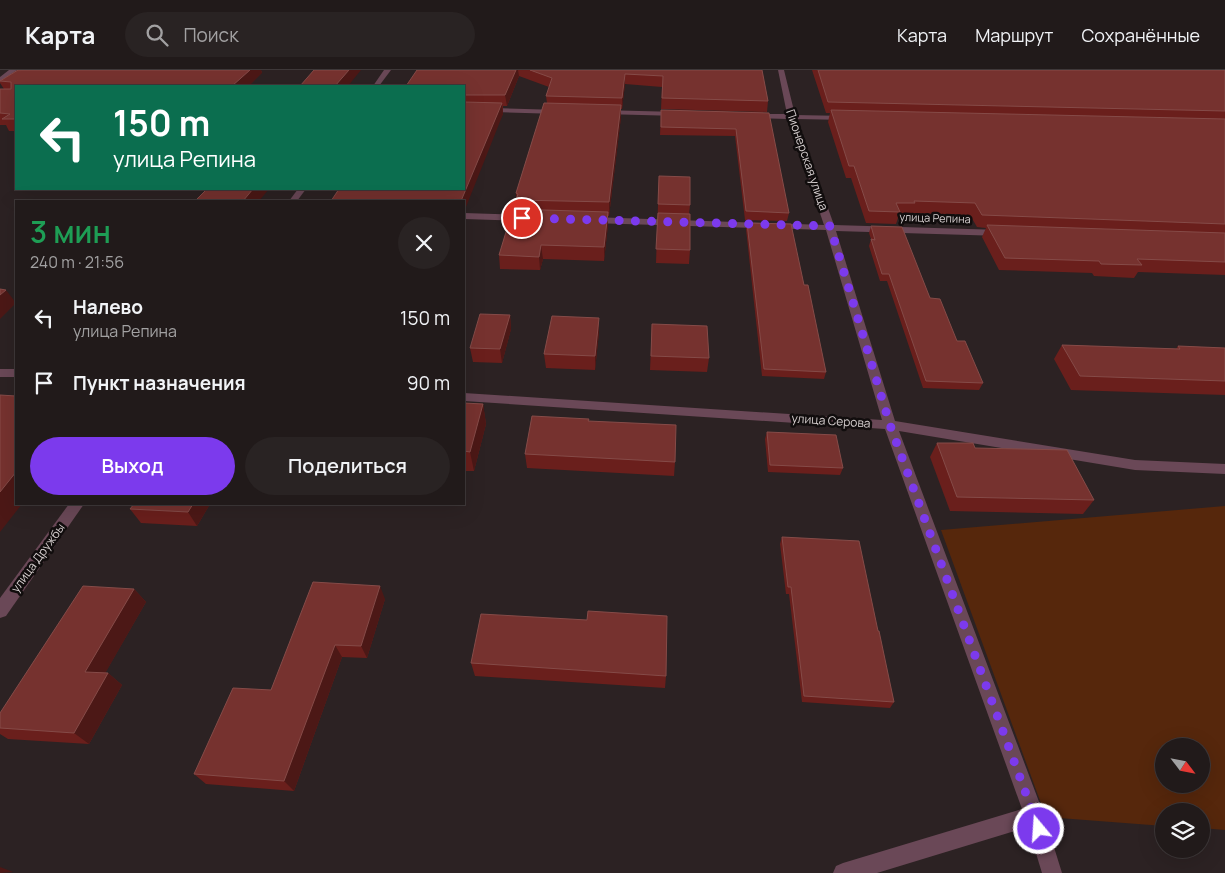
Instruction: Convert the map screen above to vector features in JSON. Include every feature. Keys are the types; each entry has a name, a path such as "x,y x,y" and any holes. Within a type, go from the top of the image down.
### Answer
{"street":[{"path":"0,80 14,70"},
{"path":"377,85 388,70"},
{"name":"Пионерская улица","path":"781,70 791,116 830,226 890,425 1034,815 1052,873"},
{"path":"465,110 573,112"},
{"path":"593,112 692,114"},
{"path":"741,115 860,118"},
{"path":"465,216 533,218"},
{"name":"улица Репина","path":"582,220 830,226 1008,233"},
{"path":"0,373 15,373"},
{"name":"улица Серова","path":"465,397 890,425 1135,465 1225,468"},
{"name":"улица Дружбы","path":"0,612 76,505"},
{"path":"843,873 1034,815"}],"shaded area":[{"path":"1225,506 1225,830 1210,829 1210,803 1155,803 1155,825 1046,817 941,530"}],"building":[{"path":"18,70 250,70 233,85 15,85 15,119 2,119 10,114 0,113 0,89 11,89 11,82 0,81"},
{"path":"314,70 349,70 336,85 301,85"},
{"path":"417,70 516,70 505,95 465,95 465,85 407,85"},
{"path":"530,70 762,70 768,101 662,98 663,76 625,74 622,98 546,96 552,78"},
{"path":"818,70 1225,70 1225,111 828,102"},
{"path":"465,102 502,103 461,200 332,200 338,190 465,190"},
{"path":"544,103 621,105 609,202 516,200 518,194 516,193"},
{"path":"661,110 769,113 789,213 746,211 736,129 661,127"},
{"path":"831,110 1225,119 1225,224 982,215 975,203 914,201 915,203 896,203 900,212 869,211 854,166 849,166"},
{"path":"659,176 690,177 690,205 658,204"},
{"path":"206,190 252,190 244,200 196,200"},
{"path":"513,209 608,212 604,247 541,245 539,257 499,255"},
{"path":"658,213 690,214 690,250 656,249"},
{"path":"747,223 791,224 804,285 808,285 826,372 764,369"},
{"path":"987,225 1225,233 1225,262 1137,259 1142,265 1101,264 1099,261 1005,258"},
{"path":"871,226 902,227 930,298 940,299 957,341 965,341 983,383 926,381 889,274 882,274 871,239 875,240"},
{"path":"0,289 6,290 0,295"},
{"path":"480,314 510,315 500,349 470,348"},
{"path":"552,316 599,318 595,356 544,354"},
{"path":"652,324 707,326 709,358 651,356"},
{"path":"1062,345 1180,349 1178,346 1225,348 1225,381 1080,376"},
{"path":"0,395 15,396 15,473 0,492"},
{"path":"465,403 483,404 470,452 465,451"},
{"path":"532,416 676,425 675,462 525,454"},
{"path":"767,432 836,435 843,468 770,465"},
{"path":"937,443 973,443 975,448 1067,450 1094,500 957,497"},
{"path":"133,505 192,505 188,512 130,509"},
{"path":"782,537 859,541 894,702 804,696 791,587 788,587"},
{"path":"313,582 380,586 361,646 335,645 284,781 194,774 233,688 271,690"},
{"path":"83,586 134,589 85,672 108,673 74,733 0,728 0,713"},
{"path":"588,611 667,616 666,676 471,663 481,614 587,620"}],"route":[{"path":"522,218 830,226 890,425 1039,829"}]}
